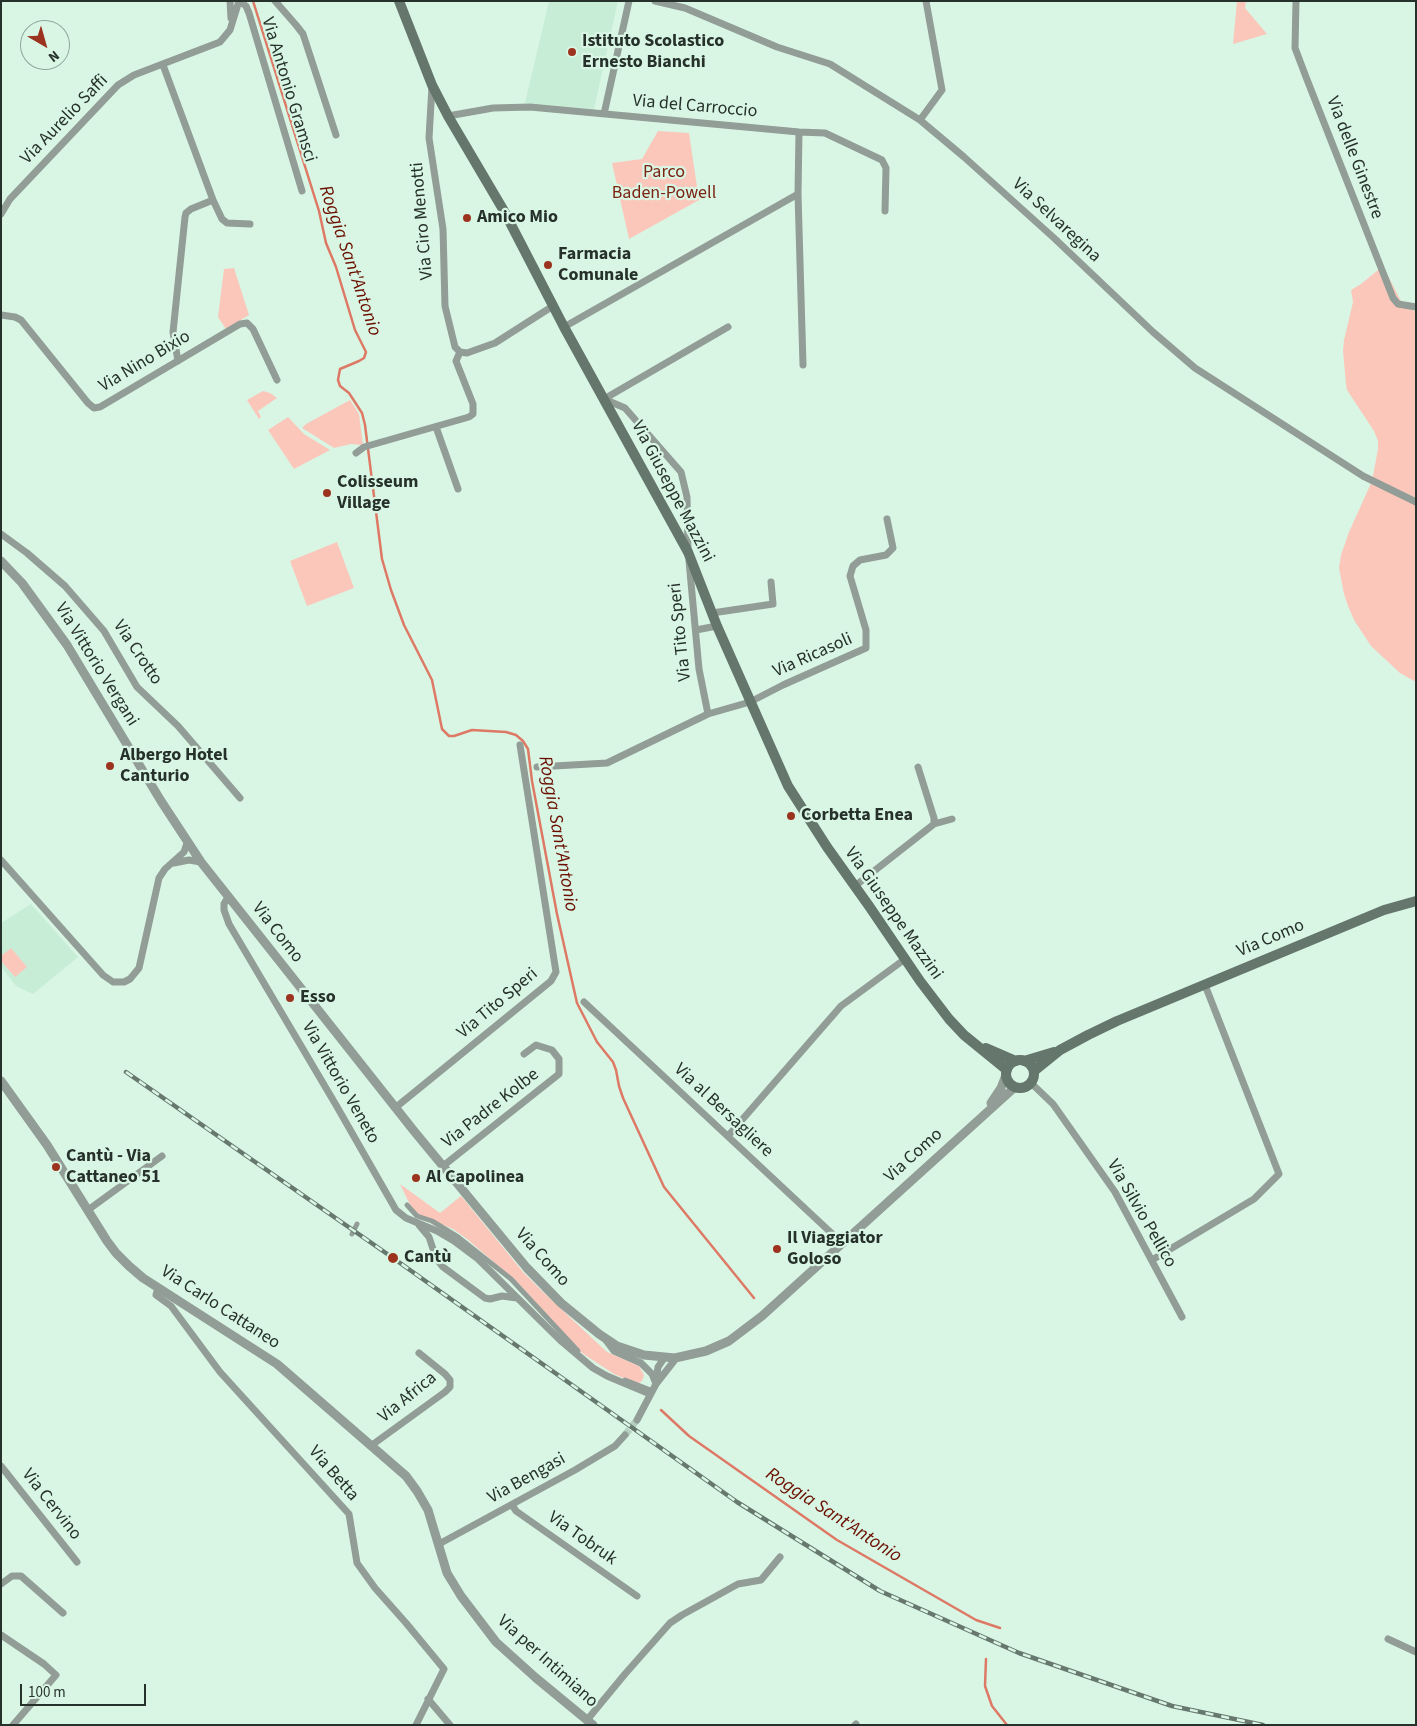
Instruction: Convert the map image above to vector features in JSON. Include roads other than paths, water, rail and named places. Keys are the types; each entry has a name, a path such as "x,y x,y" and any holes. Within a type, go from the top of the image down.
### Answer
{"main road":[{"name":"Via Giuseppe Mazzini","path":"390,1 406,20"},
{"name":"Via Giuseppe Mazzini","path":"399,1 432,86 504,211 564,327 688,552 717,626 788,786 827,847 949,1019 973,1043 1007,1072"},
{"name":"Via Como","path":"1020,1061 1060,1050 1110,1025 1384,910 1416,902"},
{"name":"Via Giuseppe Mazzini","path":"973,1043 1020,1061"},
{"name":"Via Como","path":"1034,1071 1060,1050"},
{"path":"1020,1061 1030,1064 1034,1071 1031,1083 1026,1087 1015,1087 1008,1082 1007,1072 1010,1064 1020,1061"}],"street":[{"path":"230,1 231,24"},
{"name":"Via Aurelio Saffi","path":"1,214 10,199 118,85 128,78 220,42 230,30 239,1"},
{"name":"Via Antonio Gramsci","path":"239,1 246,6 249,13 302,191"},
{"path":"275,1 303,34 336,135"},
{"path":"604,114 629,1"},
{"name":"Via Selvaregina","path":"655,1 685,8 777,47 830,64 920,120 1040,225 1153,332 1195,368 1363,476 1416,502"},
{"path":"920,120 942,90 926,1"},
{"name":"Via delle Ginestre","path":"1296,1 1295,48 1306,78 1393,298 1398,304 1416,307"},
{"path":"163,65 213,200 222,219 228,223 250,224"},
{"name":"Via Ciro Menotti","path":"356,453 368,446 469,417 473,414 473,404 456,360 460,352 455,347 450,332 445,306 443,229 429,138 432,86"},
{"name":"Via del Carroccio","path":"448,116 494,108 530,107 825,133 882,160 886,168 885,211"},
{"path":"799,132 798,194 802,365"},
{"path":"564,327 798,194"},
{"path":"178,360 172,332 185,217 190,209 213,200"},
{"path":"460,352 467,353 495,344 553,306"},
{"name":"Via Nino Bixio","path":"1,315 15,316 21,320 94,408 240,324 247,324 256,334 277,380"},
{"path":"604,399 728,327"},
{"name":"Via Tito Speri","path":"604,399 625,408 681,472 687,496 688,552 699,669 708,714"},
{"path":"436,426 458,488"},
{"name":"Via Ricasoli","path":"708,714 750,702 866,648 866,630 850,576 853,566 860,560 886,555 893,548 887,520"},
{"name":"Via Crotto","path":"1,534 27,553 65,586 104,631 138,687 178,726 240,798"},
{"name":"Via Vittorio Vergani","path":"1,561 22,583 67,646 187,843"},
{"path":"712,613 773,604 771,582"},
{"path":"696,630 717,626"},
{"path":"537,767 607,763 708,714"},
{"name":"Via Tito Speri","path":"395,1108 551,981 556,972 520,745"},
{"path":"918,767 934,818 934,824"},
{"path":"855,886 934,824 952,819"},
{"path":"1,860 103,975 113,982 119,983 130,979 139,968 160,878 165,869 184,852 187,843"},
{"name":"Via Como","path":"187,843 395,1108 534,1275 561,1303 605,1338 632,1352 675,1358 718,1347 740,1334 1015,1087"},
{"path":"171,864 189,860 201,862"},
{"name":"Via Vittorio Veneto","path":"228,897 224,904 224,910 229,924 341,1113 389,1201 396,1210 403,1216 454,1241 478,1259 560,1340 593,1368 607,1376 653,1389"},
{"path":"728,1136 841,1006 905,959"},
{"path":"1152,1260 1254,1199 1279,1174 1205,985"},
{"name":"Via al Bersagliere","path":"584,1002 842,1243"},
{"name":"Via Padre Kolbe","path":"443,1166 559,1074 559,1059 552,1050 536,1045 524,1054"},
{"name":"Via Como","path":"963,1133 996,1096 1007,1072"},
{"name":"Via Carlo Cattaneo","path":"1,1081 47,1145 116,1254 137,1273 158,1288 277,1364 372,1445 406,1476 415,1487 428,1510 439,1544"},
{"name":"Via Silvio Pellico","path":"1031,1083 1053,1104 1115,1192 1182,1317"},
{"path":"88,1210 162,1156"},
{"path":"407,1205 417,1216 432,1221 458,1237 511,1279 563,1336 590,1362 621,1379 653,1389"},
{"name":"Via Vittorio Veneto","path":"416,1222 430,1236 436,1258 443,1267 486,1298 502,1296 517,1298"},
{"path":"352,1234 358,1224"},
{"name":"Via Betta","path":"158,1288 156,1295 171,1306 220,1372 349,1514 357,1563 444,1669 416,1725"},
{"path":"605,1338 614,1351 641,1363 652,1374 653,1389"},
{"name":"Via Africa","path":"372,1445 446,1392 450,1387 450,1380 445,1374 419,1352"},
{"path":"653,1389 658,1367 665,1357"},
{"path":"637,1420 653,1389 675,1358"},
{"name":"Via Bengasi","path":"439,1544 615,1446 625,1435"},
{"name":"Via Cervino","path":"1,1466 77,1562"},
{"name":"Via Tobruk","path":"512,1505 516,1511 637,1596"},
{"name":"Via per Intimiano","path":"439,1544 442,1561 452,1583 496,1642 590,1722"},
{"path":"590,1722 625,1674 670,1624 682,1615 738,1584 761,1580 780,1557"},
{"path":"1,1584 12,1576 21,1576 63,1613"},
{"path":"1,1635 44,1664 56,1676 13,1725"},
{"path":"1388,1639 1416,1652"},
{"path":"428,1699 450,1725"}],"waterway":[{"name":"Roggia Sant'Antonio","path":"253,1 319,211 326,243 336,267 355,330 366,352 364,358 340,369 338,380 340,386 349,393 362,413 382,559 404,625 432,680 442,729 449,736 472,730 506,732 516,735 528,749 532,781 557,914 577,1003 597,1042 613,1062 623,1098 664,1187 754,1298"},
{"name":"Roggia Sant'Antonio","path":"661,1410 689,1436 837,1540 976,1620 1000,1628"},
{"name":"Roggia Sant'Antonio","path":"986,1659 985,1686 992,1706 1007,1725"}],"tunnel":[{"path":"625,1435 637,1420"}],"railway":[{"path":"126,1072 393,1258 737,1502 880,1591 1019,1653 1172,1706 1263,1725"}],"place":[{"name":"Istituto Scolastico Ernesto Bianchi","path":"572,52"},
{"name":"Amico Mio","path":"467,218"},
{"name":"Farmacia Comunale","path":"548,265"},
{"name":"Colisseum Village","path":"327,493"},
{"name":"Albergo Hotel Canturio","path":"110,766"},
{"name":"Corbetta Enea","path":"791,816"},
{"name":"Esso","path":"290,998"},
{"name":"Cantù - Via Cattaneo 51","path":"56,1167"},
{"name":"Al Capolinea","path":"416,1178"},
{"name":"Il Viaggiator Goloso","path":"777,1249"},
{"name":"Cantù","path":"393,1258"}],"park label":[{"name":"Parco Baden-Powell","path":"664,183"}]}
